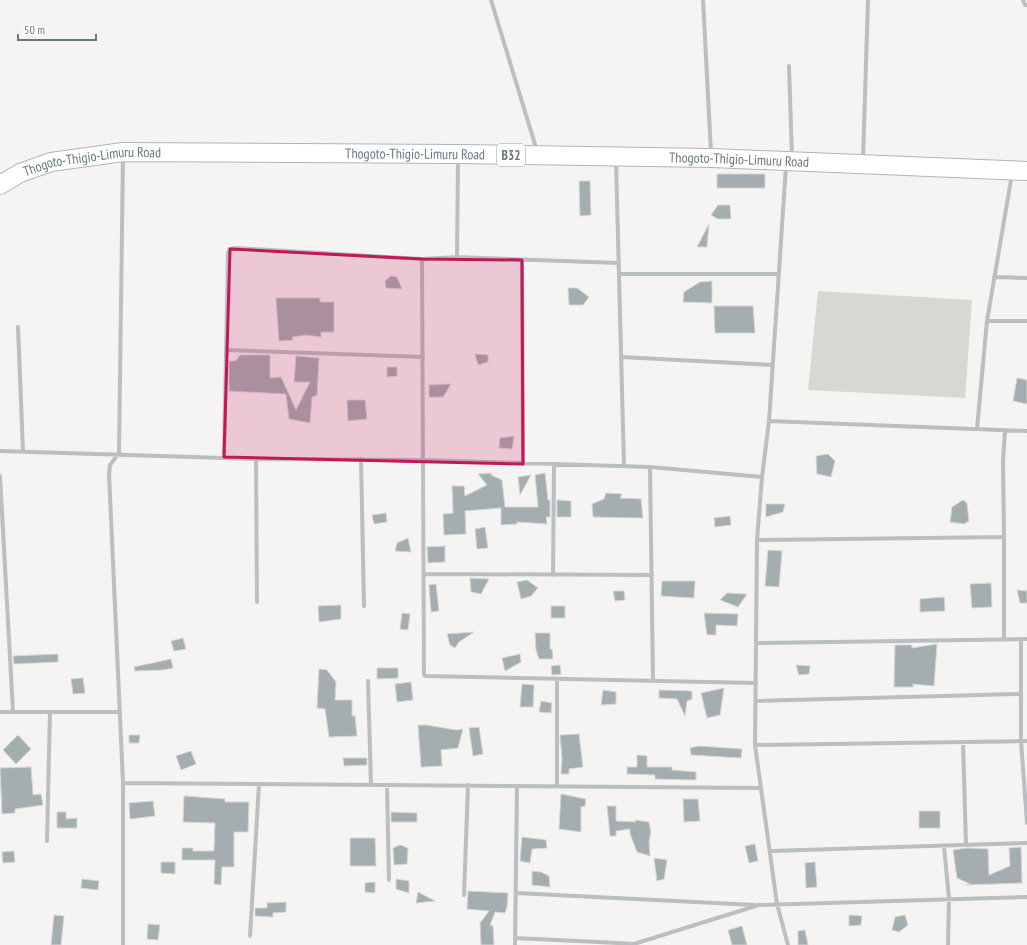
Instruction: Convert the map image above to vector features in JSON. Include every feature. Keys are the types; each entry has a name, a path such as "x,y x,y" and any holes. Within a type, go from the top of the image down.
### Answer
{"highway":[{"name":"Thogoto-Thigio-Limuru Road","path":"0,184 20,173 51,162 123,152 458,154 712,158 863,163 1020,171"}],"street":[{"path":"491,0 539,155"},
{"path":"703,0 712,158"},
{"path":"863,163 868,0"},
{"path":"1023,0 1025,5 1027,5"},
{"path":"788,945 777,904 755,745 757,540 762,477 769,421 778,274 789,160 789,66"},
{"path":"122,945 123,783 109,474 110,465 119,453 123,152"},
{"path":"457,257 458,154"},
{"path":"616,157 624,466"},
{"path":"977,429 987,321 994,277 1020,171"},
{"path":"224,458 228,253 230,249 243,248 422,259 457,257 618,263"},
{"path":"422,259 424,675 756,683"},
{"path":"522,260 523,464"},
{"path":"618,274 778,274"},
{"path":"994,277 1027,278"},
{"path":"987,321 1027,321"},
{"path":"18,327 23,451"},
{"path":"226,350 423,357"},
{"path":"621,357 772,365"},
{"path":"769,421 1027,431"},
{"path":"1004,639 1003,461 1005,430"},
{"path":"0,451 119,453 256,459 424,460 624,466 762,477"},
{"path":"256,459 257,602"},
{"path":"361,459 364,606"},
{"path":"554,465 554,574"},
{"path":"650,467 653,681"},
{"path":"0,476 2,557 13,712"},
{"path":"757,540 1004,538"},
{"path":"424,574 652,575"},
{"path":"756,643 1027,639"},
{"path":"1021,640 1021,741 1027,822"},
{"path":"557,786 558,679"},
{"path":"368,682 371,785"},
{"path":"756,701 1021,694"},
{"path":"0,712 120,712"},
{"path":"47,841 50,712"},
{"path":"755,745 1027,741"},
{"path":"963,742 966,845"},
{"path":"123,783 761,788"},
{"path":"250,936 259,784"},
{"path":"387,785 389,880"},
{"path":"464,895 468,785"},
{"path":"515,945 517,786"},
{"path":"770,851 1027,843"},
{"path":"944,846 949,899 948,945"},
{"path":"516,893 759,905 1027,897"},
{"path":"515,938 634,945 759,905"}],"highlighted area":[{"path":"230,249 422,259 522,260 523,464 224,457"}],"shaded area":[{"path":"818,291 972,300 965,398 808,390"}],"building":[{"path":"717,174 765,174 765,188 717,188"},
{"path":"579,181 590,181 591,215 580,216"},
{"path":"718,205 730,205 731,219 718,219 711,215"},
{"path":"709,224 707,247 697,247"},
{"path":"391,276 397,277 402,289 386,288 385,281"},
{"path":"712,281 712,303 683,302 684,292 700,282"},
{"path":"568,288 577,288 589,297 583,305 569,305"},
{"path":"276,298 320,298 320,302 334,302 334,332 321,332 321,337 306,335 292,337 293,340 279,341"},
{"path":"714,306 753,306 755,333 715,333"},
{"path":"475,354 488,355 488,362 478,365"},
{"path":"240,355 270,355 270,378 281,377 296,410 310,382 294,382 296,356 319,358 317,395 312,397 310,423 289,419 286,394 229,391 229,361 236,361"},
{"path":"387,367 397,367 397,376 387,377"},
{"path":"1017,378 1027,380 1027,404 1013,401"},
{"path":"451,384 443,397 429,397 429,385"},
{"path":"347,400 365,400 367,419 348,421"},
{"path":"514,436 512,449 499,448 500,438"},
{"path":"828,454 835,461 831,477 817,474 816,456"},
{"path":"491,473 491,475 502,480 505,507 538,507 535,475 545,473 548,500 550,500 550,517 546,517 547,524 517,522 517,524 501,525 501,508 465,511 466,534 444,535 443,514 453,513 452,486 464,486 465,496 487,485 478,474"},
{"path":"531,475 520,495 518,477"},
{"path":"606,493 622,494 620,498 641,499 643,518 593,517 592,504 604,499"},
{"path":"557,500 571,501 571,517 557,517"},
{"path":"963,500 967,503 969,521 964,524 950,522 952,507"},
{"path":"766,504 785,504 783,512 766,517"},
{"path":"386,513 387,522 374,524 372,515"},
{"path":"730,516 731,525 715,527 714,518"},
{"path":"485,527 488,548 477,549 475,529"},
{"path":"408,538 411,552 395,551 397,543"},
{"path":"445,546 445,562 428,563 427,547"},
{"path":"768,550 782,551 779,587 765,586"},
{"path":"470,578 489,579 481,594 471,592"},
{"path":"527,580 538,588 531,596 521,599 517,582"},
{"path":"662,581 695,581 694,598 661,596"},
{"path":"991,583 992,607 972,608 970,584"},
{"path":"436,584 439,611 431,612 429,585"},
{"path":"1017,590 1027,591 1027,603 1020,603"},
{"path":"613,591 624,591 625,600 615,601"},
{"path":"727,593 747,594 738,607 720,600"},
{"path":"944,597 945,611 920,612 920,599"},
{"path":"341,605 341,619 319,622 318,606"},
{"path":"551,606 565,606 565,618 551,618"},
{"path":"402,613 410,614 408,630 400,629"},
{"path":"704,613 738,614 737,626 716,625 716,635 707,635"},
{"path":"474,632 459,642 455,648 450,645 447,634"},
{"path":"535,633 550,633 550,649 552,649 553,659 539,659 536,650"},
{"path":"183,638 186,649 174,651 171,641"},
{"path":"937,644 934,686 913,684 913,687 894,687 895,645 912,645 912,648"},
{"path":"58,654 58,662 14,664 13,656"},
{"path":"520,654 521,662 505,671 502,658"},
{"path":"171,659 173,668 163,670 135,671 134,667"},
{"path":"560,665 561,674 552,675 551,666"},
{"path":"796,665 810,666 809,674 799,675"},
{"path":"377,668 398,668 398,678 377,679"},
{"path":"319,669 327,670 336,682 335,700 352,700 352,716 355,716 357,736 329,737 325,709 317,708"},
{"path":"83,678 85,693 73,694 71,679"},
{"path":"411,682 413,700 397,702 395,684"},
{"path":"522,684 534,685 533,707 520,707"},
{"path":"724,688 720,715 707,718 701,693"},
{"path":"603,690 616,692 616,704 601,705"},
{"path":"659,690 692,691 692,699 687,701 685,716 677,699 659,698"},
{"path":"541,701 552,703 551,713 539,712"},
{"path":"418,725 456,730 463,729 458,748 441,750 442,766 421,767"},
{"path":"479,727 483,754 473,756 469,728"},
{"path":"579,734 583,767 569,769 569,774 561,774 562,758 560,735"},
{"path":"18,735 31,749 16,764 3,750"},
{"path":"129,735 140,735 139,743 129,743"},
{"path":"699,746 742,749 741,758 691,755 690,748"},
{"path":"191,751 196,764 181,770 176,756"},
{"path":"637,755 647,756 647,767 672,767 672,770 696,772 696,780 655,779 655,775 627,774 627,767 637,767"},
{"path":"343,758 367,758 367,765 344,766"},
{"path":"31,767 33,795 41,794 43,805 15,809 15,813 2,814 0,768"},
{"path":"561,794 586,799 585,806 581,807 581,832 559,829"},
{"path":"184,796 225,799 225,802 249,802 248,832 234,832 234,867 222,867 221,885 214,884 215,860 182,860 182,848 193,848 193,851 214,851 215,823 183,822"},
{"path":"683,799 698,799 700,821 684,822"},
{"path":"153,801 155,816 130,819 129,803"},
{"path":"607,806 616,806 616,821 636,822 635,820 649,822 651,832 649,841 650,856 637,852 630,834 630,829 616,831 616,836 610,836"},
{"path":"919,811 940,811 940,828 919,828"},
{"path":"57,812 66,812 66,819 77,818 77,828 57,828"},
{"path":"391,812 417,813 417,822 391,822"},
{"path":"522,837 546,840 547,848 532,849 530,863 520,861"},
{"path":"350,838 375,838 376,866 350,866"},
{"path":"755,844 758,861 749,863 745,846"},
{"path":"400,845 408,848 407,864 394,865 393,848"},
{"path":"1021,847 1022,883 966,885 970,884 957,878 953,850 967,848 988,849 989,875 1010,866 1009,848"},
{"path":"14,851 15,862 3,863 2,852"},
{"path":"654,858 667,860 664,879 657,881"},
{"path":"161,862 175,862 175,874 161,873"},
{"path":"815,862 817,887 806,888 805,863"},
{"path":"532,871 541,872 549,876 550,887 532,885"},
{"path":"82,879 99,881 98,890 81,888"},
{"path":"396,879 409,881 409,893 396,889"},
{"path":"375,882 375,893 365,892 365,883"},
{"path":"468,891 508,893 505,913 495,912 490,925 493,926 494,945 481,945 480,923 489,911 467,909"},
{"path":"418,892 435,901 416,903"},
{"path":"286,902 286,912 273,913 273,917 255,916 255,908 267,908 267,903"},
{"path":"54,915 64,916 61,945 51,945"},
{"path":"849,915 862,916 861,925 849,926"},
{"path":"905,915 908,925 899,932 892,930 895,917"},
{"path":"148,924 160,925 158,940 147,939"},
{"path":"742,926 747,945 732,945 728,930"},
{"path":"805,930 808,945 798,945 798,931"}]}
